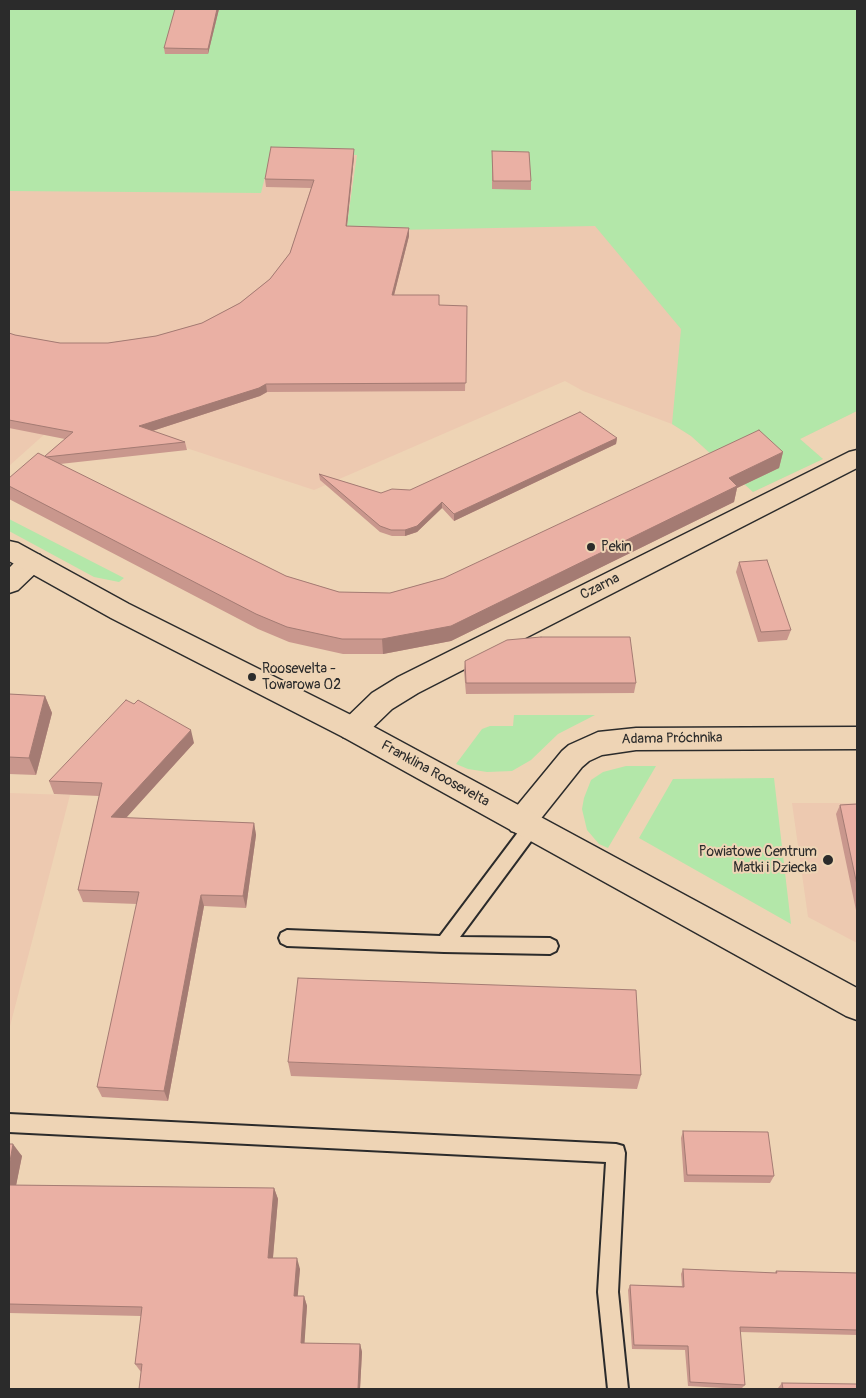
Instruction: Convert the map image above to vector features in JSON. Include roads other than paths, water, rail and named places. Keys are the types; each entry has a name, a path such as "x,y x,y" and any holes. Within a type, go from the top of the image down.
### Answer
{"street":[{"name":"Czarna","path":"353,729 382,701 423,678 857,458"},
{"path":"9,583 20,556"},
{"name":"Franklina Roosevelta","path":"20,556 120,611 353,729 857,1005"},
{"name":"Adama Próchnika","path":"526,825 572,759 579,753 598,744 636,739 857,738"}],"lane":[{"path":"444,944 526,825"},
{"path":"287,938 550,946"},
{"path":"9,1122 616,1153 608,1292 618,1389"}],"place":[{"name":"Pekin","path":"591,547"},
{"name":"Roosevelta - Towarowa 02","path":"252,677"},
{"name":"Powiatowe Centrum Matki i Dziecka","path":"828,860"}]}
